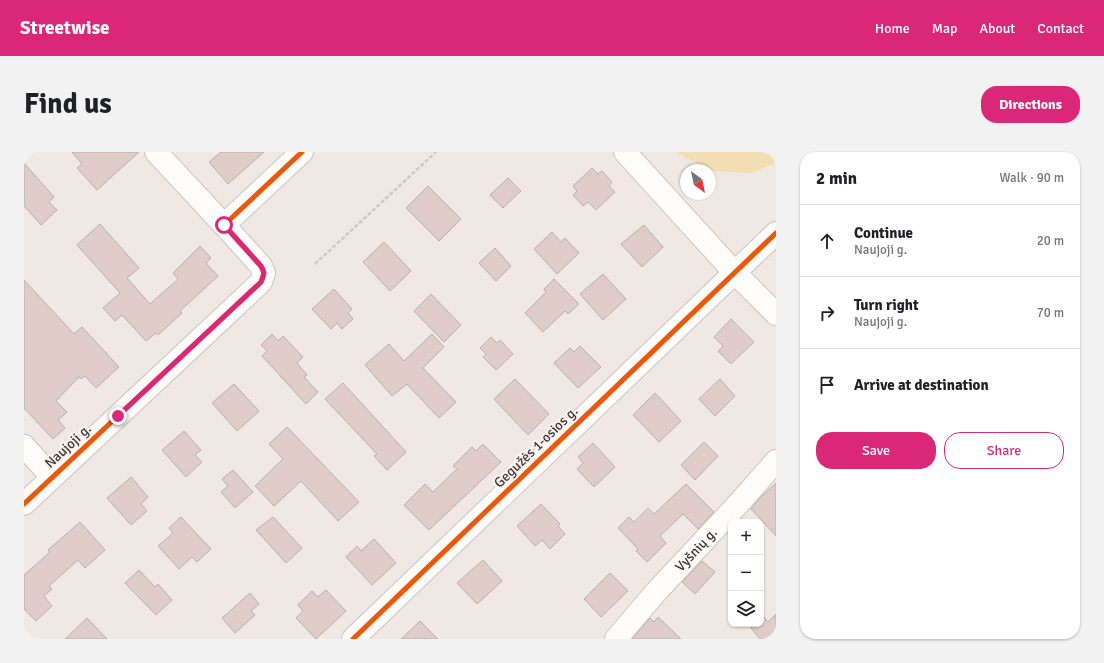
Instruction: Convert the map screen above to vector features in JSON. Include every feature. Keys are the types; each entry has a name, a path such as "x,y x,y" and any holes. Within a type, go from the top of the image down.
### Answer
{"street":[{"name":"Naujoji g.","path":"24,504 261,282 264,273 261,266 156,152"},
{"path":"224,225 302,152"},
{"path":"625,152 736,273 776,314"},
{"name":"Gegužės 1-osios g.","path":"353,639 776,233"},
{"path":"24,446 52,477"},
{"name":"Vyšnių g.","path":"616,639 656,592 776,461"}],"path":[{"path":"314,264 436,152"}],"shaded area":[{"path":"676,152 776,152 776,163 751,173 716,171 716,164 697,164"}],"building":[{"path":"72,152 139,152 97,190 77,168 82,164"},
{"path":"221,152 264,152 228,184 209,162"},
{"path":"24,163 54,197 49,202 57,210 41,225 24,206"},
{"path":"592,168 598,174 602,171 612,182 609,186 615,192 596,210 588,202 583,206 573,195 577,191 573,186"},
{"path":"508,178 521,191 503,208 490,195"},
{"path":"428,186 461,219 439,241 406,208"},
{"path":"100,224 139,268 127,278 150,304 178,279 173,273 200,246 211,258 206,263 218,276 180,311 182,313 158,335 156,333 146,341 122,315 115,321 103,308 120,293 77,245"},
{"path":"644,225 663,247 642,267 621,244"},
{"path":"552,232 561,242 565,238 579,253 557,274 534,249"},
{"path":"384,242 411,271 390,291 363,262"},
{"path":"495,248 511,266 496,281 479,263"},
{"path":"603,274 626,299 603,320 580,294"},
{"path":"554,279 579,304 568,314 565,311 543,332 525,313 546,292 544,289"},
{"path":"24,280 74,334 82,327 119,367 96,388 85,376 81,379 79,377 56,401 67,412 58,420 65,428 53,439 24,408"},
{"path":"334,289 352,309 348,313 353,319 342,329 337,323 331,329 312,309"},
{"path":"431,294 461,325 444,342 414,311"},
{"path":"731,319 754,342 731,364 718,351 723,346 714,337"},
{"path":"272,334 278,341 283,336 303,357 297,363 307,375 304,377 318,392 306,404 262,356 267,351 261,345"},
{"path":"432,334 444,347 423,368 456,402 439,418 407,384 392,396 365,365 389,344 404,361"},
{"path":"491,337 497,343 500,340 513,354 496,370 483,357 486,354 480,348"},
{"path":"580,346 601,367 578,388 554,363 570,348 574,352"},
{"path":"515,379 549,414 528,435 494,399"},
{"path":"720,379 735,396 715,416 699,399"},
{"path":"343,383 406,452 387,470 374,456 377,454 325,399"},
{"path":"234,384 259,411 237,431 212,403"},
{"path":"655,393 681,421 659,442 633,415"},
{"path":"287,427 359,502 338,521 301,481 274,506 255,486 283,459 269,444"},
{"path":"184,431 201,450 195,455 202,462 186,477 162,450"},
{"path":"704,442 718,456 695,480 681,465"},
{"path":"593,443 615,467 594,487 577,469 583,463 578,457"},
{"path":"483,444 501,462 429,530 404,505 425,484 433,492 457,469 453,466 472,447 476,451"},
{"path":"233,470 253,492 235,508 221,492 228,486 222,479"},
{"path":"131,477 148,497 141,504 147,511 131,525 107,498"},
{"path":"776,483 776,536 764,523 764,519 760,519 751,509"},
{"path":"686,484 714,512 698,529 683,514 660,536 666,543 647,562 636,551 638,549 618,528 629,517 634,522 648,508 654,514"},
{"path":"541,504 560,524 558,526 565,534 550,549 542,540 535,546 517,526"},
{"path":"181,517 211,549 197,562 192,557 179,569 158,546 173,533 169,528"},
{"path":"273,517 302,548 286,563 256,530"},
{"path":"80,522 105,550 85,568 78,560 49,586 52,589 44,596 52,606 36,621 24,609 24,575 50,552 48,550"},
{"path":"374,539 396,563 372,585 346,557 357,546 361,551"},
{"path":"483,560 502,581 477,604 457,583"},
{"path":"702,561 715,572 695,594 682,582"},
{"path":"139,570 155,587 158,584 172,600 156,615 125,583"},
{"path":"610,573 628,591 601,617 584,599"},
{"path":"326,590 346,611 316,639 296,618 303,611 298,605 312,591 318,597"},
{"path":"250,593 259,604 251,611 255,615 235,633 222,618"},
{"path":"776,614 776,639 760,639 751,628 764,627 764,617 768,622"},
{"path":"658,617 681,639 632,639 650,618 654,622"},
{"path":"87,618 107,639 65,639"},
{"path":"420,621 438,639 401,639"}],"cycle path":[{"path":"24,504 261,282 264,273 261,266 224,225 302,152"},
{"path":"353,639 776,233"}],"route":[{"path":"118,416 261,282 264,273 263,269 224,225"}]}
